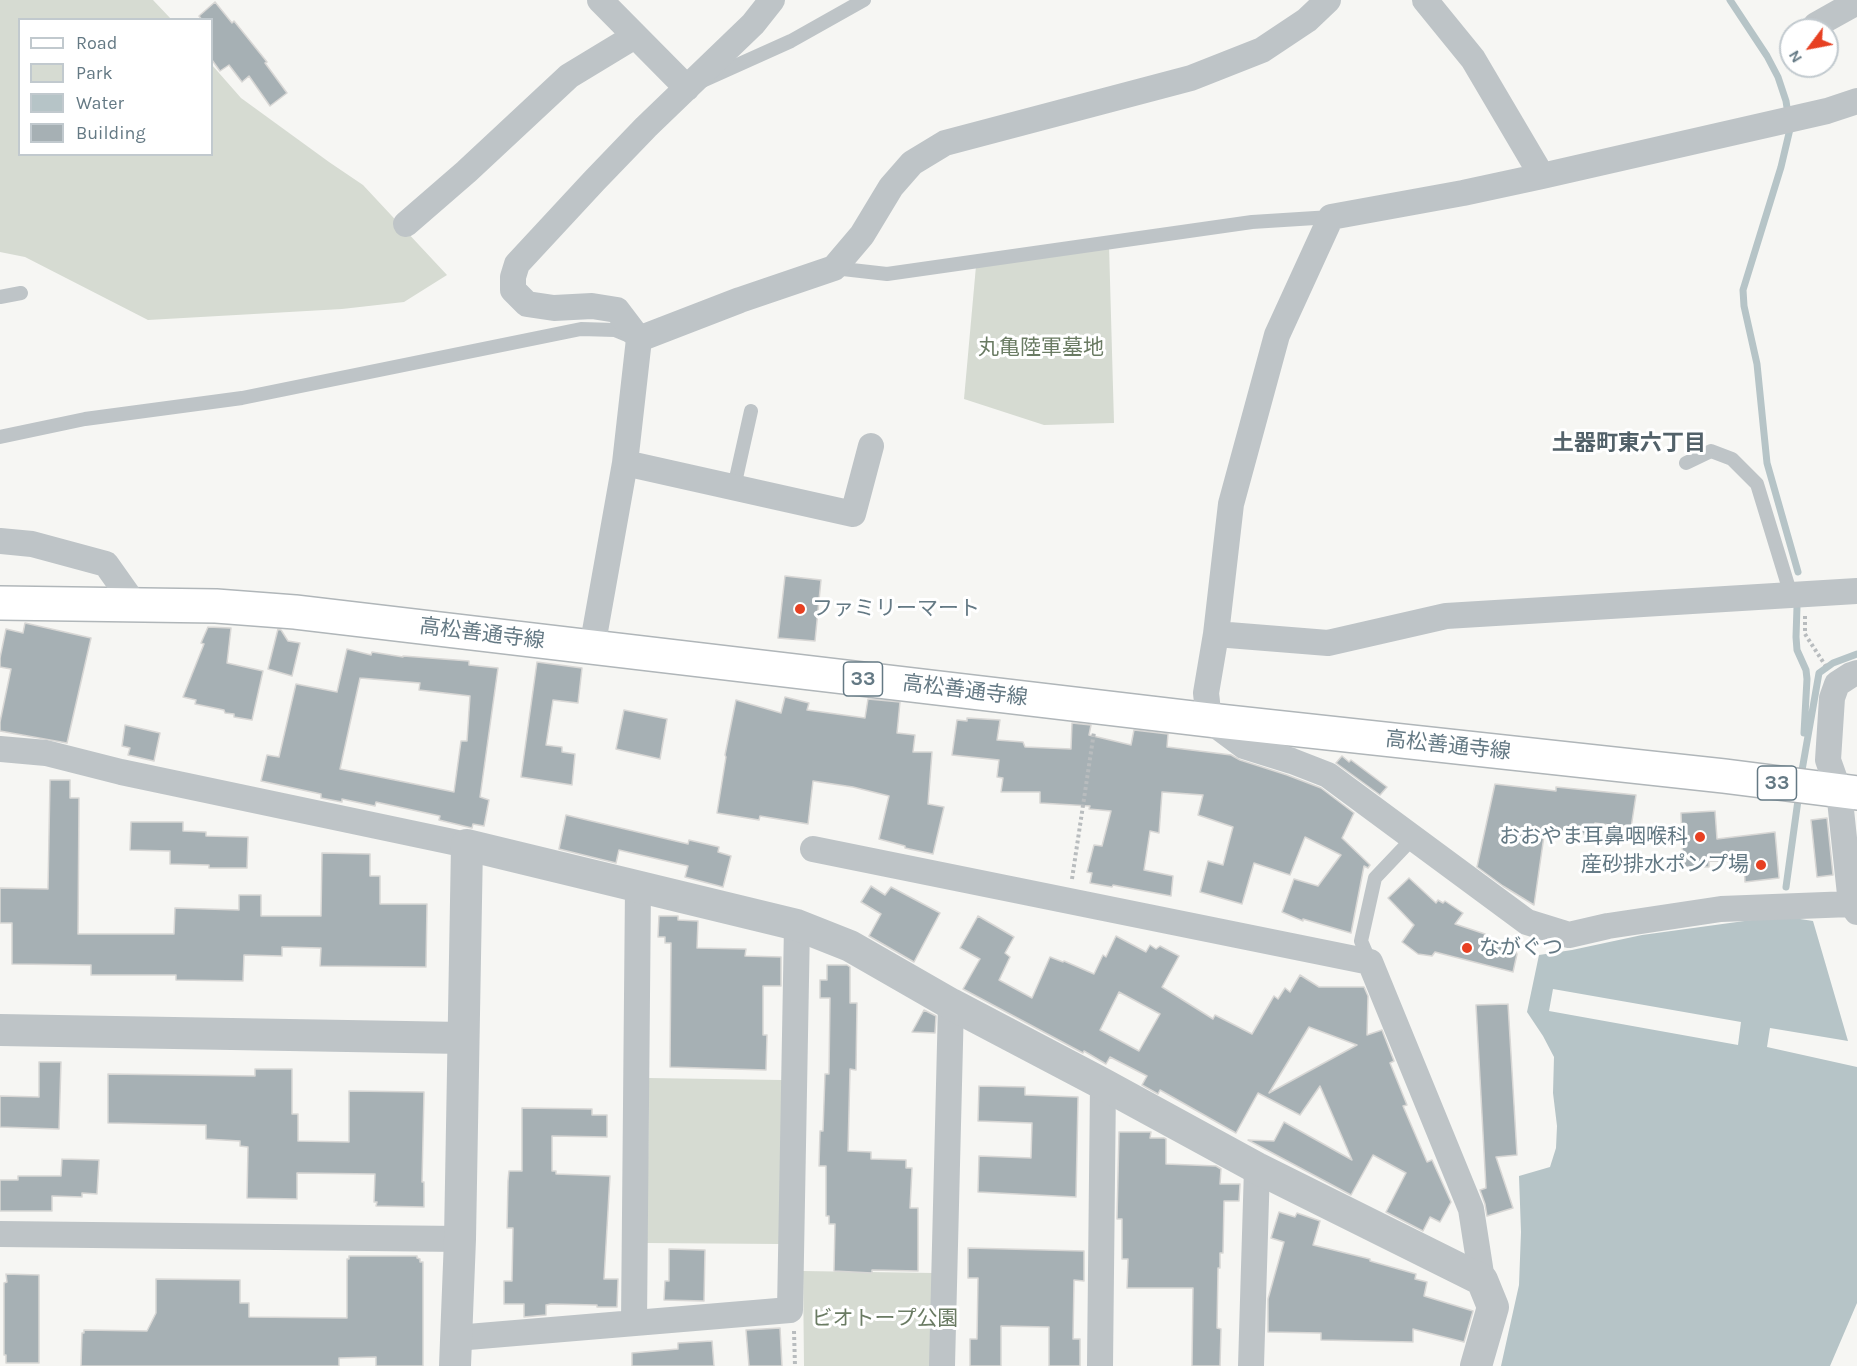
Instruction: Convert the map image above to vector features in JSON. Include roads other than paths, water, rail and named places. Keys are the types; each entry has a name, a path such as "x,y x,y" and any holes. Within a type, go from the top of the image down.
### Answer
{"main road":[{"name":"高松善通寺線","path":"0,603 216,606 295,612 1209,720 1842,791"}],"street":[{"path":"600,0 687,88"},
{"path":"592,648 625,463 639,339 617,310 592,306 554,308 527,304 513,290 513,277 517,264 533,246 638,135 753,24 772,0"},
{"path":"639,339 740,300 834,268 862,235 891,187 912,163 945,143 1191,78 1262,50 1307,20 1328,0"},
{"path":"1425,0 1473,59 1542,176"},
{"path":"1828,18 1857,2"},
{"path":"406,224 466,172 569,75 635,36"},
{"path":"1857,101 1827,111 1542,176 1331,217 1278,335 1231,504 1216,634 1206,693 1209,720 1244,746 1328,775 1527,922 1569,935 1608,926 1721,909 1854,908 1842,791 1828,760 1832,698 1837,684 1857,673"},
{"path":"625,463 853,514 871,447"},
{"path":"0,541 32,544 106,564 135,605"},
{"path":"1216,634 1329,643 1446,616 1857,591"},
{"path":"0,749 46,753 121,772 467,845 797,925 849,946 951,1004 1257,1168 1482,1280"},
{"path":"467,845 460,1239 455,1352 634,1323 790,1310 797,925"},
{"path":"813,849 1370,962 1471,1209 1482,1280 1493,1307 1476,1366"},
{"path":"634,1323 638,887"},
{"path":"942,1366 951,1004"},
{"path":"0,1030 463,1038"},
{"path":"1100,1366 1103,1084"},
{"path":"1251,1366 1257,1168"},
{"path":"0,1234 460,1239"}],"lane":[{"path":"687,88 791,41 864,0"},
{"path":"834,268 887,274 1252,222 1331,217"},
{"path":"0,297 21,293"},
{"path":"0,437 85,419 242,398 581,329 615,330 639,339"},
{"path":"734,488 751,411"},
{"path":"1686,463 1711,451 1732,459 1757,484 1798,594"},
{"path":"1370,962 1361,941 1376,878 1413,838"}],"water":[{"path":"1781,916 1813,921 1848,1041 1770,1028 1767,1047 1857,1067 1857,1303 1830,1366 1501,1366 1519,1285 1521,1232 1519,1176 1550,1167 1556,1148 1554,1057 1527,1012 1539,955 1642,935","holes":["1553,989 1741,1022 1738,1045 1549,1011"]}],"waterway":[{"path":"1730,0 1778,77 1788,114"},
{"path":"1790,125 1781,167 1743,290 1744,306 1757,364 1767,463 1798,572"},
{"path":"1797,607 1797,650 1806,670 1807,679 1804,733"},
{"path":"1801,776 1819,673 1833,663 1857,654"},
{"path":"1786,887 1799,793"}],"place":[{"name":"ファミリーマート","path":"800,609"},
{"name":"おおやま耳鼻咽喉科","path":"1700,837"},
{"name":"産砂排水ポンプ場","path":"1761,865"},
{"name":"ながぐつ","path":"1467,948"}],"district":[{"name":"土器町東六丁目","path":"1629,444"}],"park label":[{"name":"丸亀陸軍墓地","path":"1041,348"},
{"name":"ビオトープ公園","path":"885,1319"}]}
